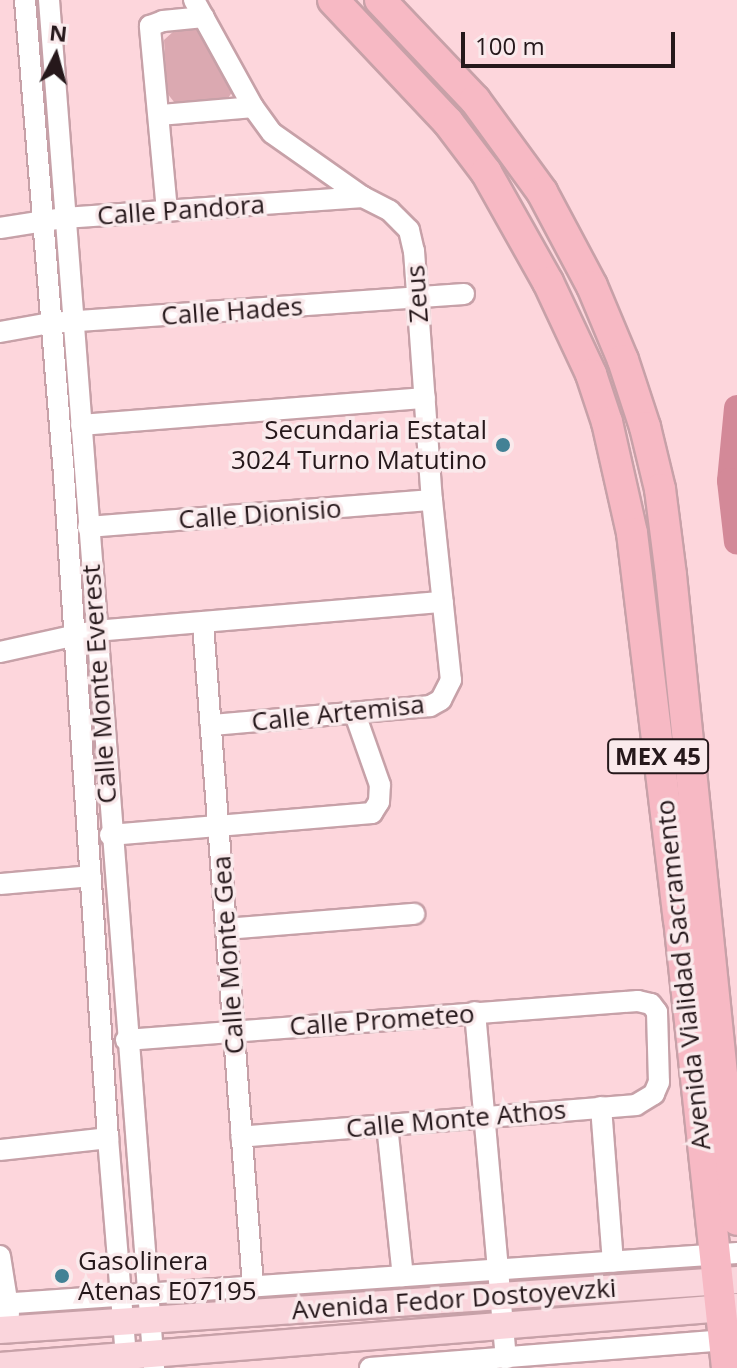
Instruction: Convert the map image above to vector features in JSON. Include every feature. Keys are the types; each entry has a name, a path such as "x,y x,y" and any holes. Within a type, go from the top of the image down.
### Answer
{"highway":[{"name":"Avenida Vialidad Sacramento","path":"333,0 448,122 486,172 523,234 573,333 607,422 632,533 726,1281 725,1354"},
{"name":"Avenida Vialidad Sacramento","path":"380,0 475,100 542,192 592,286 623,360 645,427 660,489 671,575 737,1220"}],"main road":[{"name":"Avenida Fedor Dostoyevzki","path":"5,1317 65,1326 497,1282 726,1281"},
{"path":"5,1317 11,1350 5,1364 153,1361 502,1329 726,1281"}],"street":[{"name":"Calle Monte Everest","path":"25,0 122,1294 153,1361"},
{"name":"Calle Monte Everest","path":"49,0 145,1292 126,1362"},
{"name":"Zeus","path":"199,9 253,107 286,144 363,197 390,211 409,230 418,298 432,500 451,680"},
{"path":"167,211 151,25 199,9"},
{"path":"160,115 253,107"},
{"name":"Calle Pandora","path":"0,228 64,218 363,197"},
{"name":"Calle Hades","path":"0,332 50,323 464,294"},
{"path":"81,425 425,398"},
{"name":"Calle Dionisio","path":"88,527 432,500"},
{"path":"0,652 95,631 443,602"},
{"name":"Calle Monte Gea","path":"203,624 253,1286"},
{"name":"Calle Artemisa","path":"211,725 430,706 441,700 451,680"},
{"path":"110,835 367,815 379,802 380,785 355,714"},
{"path":"0,884 91,876"},
{"path":"226,929 414,914"},
{"name":"Calle Prometeo","path":"126,1040 638,1001 651,1004 657,1012 659,1082"},
{"path":"475,1012 506,1359"},
{"name":"Calle Monte Athos","path":"241,1137 636,1105 647,1101 659,1082"},
{"path":"601,1107 613,1262"},
{"path":"387,1125 403,1276"},
{"path":"0,1150 108,1138"},
{"path":"0,1256 5,1317"},
{"name":"Avenida Fedor Dostoyevzki","path":"5,1317 63,1299 403,1276 497,1282 613,1262 726,1281"},
{"path":"63,1299 65,1326"},
{"path":"370,1368 506,1359 619,1359 725,1354"}],"shaded area":[{"path":"198,28 233,91 226,101 178,107 167,93 164,40 175,30"}],"waterway":[{"path":"737,408 730,481 737,542"}],"place":[{"name":"Secundaria Estatal 3024 Turno Matutino","path":"503,445"},
{"name":"Gasolinera Atenas E07195","path":"62,1276"}]}
